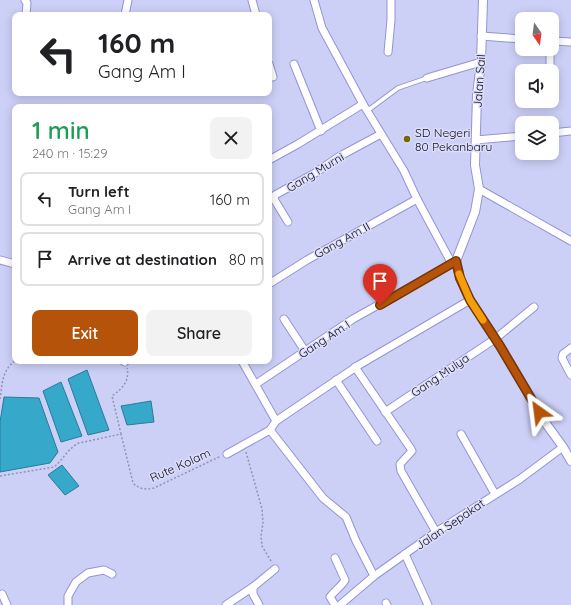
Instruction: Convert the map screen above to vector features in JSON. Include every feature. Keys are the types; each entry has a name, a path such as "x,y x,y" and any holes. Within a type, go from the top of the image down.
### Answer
{"street":[{"path":"25,0 27,3 26,12"},
{"path":"126,12 128,0"},
{"path":"252,0 255,12"},
{"path":"314,0 322,28 365,108 404,171 417,199 454,262 470,300 571,461"},
{"path":"388,52 392,13 391,0"},
{"name":"Jalan Sail","path":"454,262 475,212 479,189 475,165 477,95 481,62 483,0"},
{"path":"481,36 515,38"},
{"path":"559,41 571,42"},
{"path":"427,78 481,62"},
{"path":"294,64 321,131"},
{"path":"272,158 365,108"},
{"path":"559,132 571,131"},
{"name":"Gang Murni","path":"288,222 274,200 275,195 340,156 381,134"},
{"path":"476,140 515,137"},
{"path":"479,189 571,241"},
{"name":"Gang Am II","path":"272,282 307,260 417,199"},
{"path":"0,260 12,263"},
{"name":"Gang Am I","path":"256,384 354,320 454,262"},
{"path":"227,454 270,430 276,421 336,380 470,300"},
{"name":"Gang Mulya","path":"385,412 495,339 534,307"},
{"path":"284,319 305,351"},
{"path":"571,348 563,354 562,358 571,375"},
{"path":"244,364 276,421"},
{"path":"355,368 411,449 412,452 400,464 401,471 436,532"},
{"path":"336,380 377,441"},
{"path":"270,430 323,498 346,517 356,541 374,576"},
{"path":"461,434 495,494"},
{"name":"Jalan Sepakat","path":"340,605 374,576 436,532 520,479 563,447"},
{"path":"406,554 428,605"},
{"path":"335,558 345,580 344,583 330,597 335,605"},
{"path":"226,605 254,587 275,569"},
{"path":"68,605 68,596 76,582 88,573 104,570 112,574"},
{"path":"254,587 253,594 259,605"},
{"path":"2,594 7,605"}],"lane":[{"path":"365,108 398,88 427,78"}],"path":[{"path":"0,399 4,374 9,365 12,363"},
{"path":"0,476 54,467 71,449 79,443 121,434 112,396 121,389 128,375 125,364"},
{"name":"Rute Kolam","path":"121,434 133,483 138,488 146,490 154,488 227,454"},
{"path":"243,445 262,508 262,546 275,569"}],"water":[{"path":"87,370 109,430 88,435 68,379"},
{"path":"61,382 82,436 61,442 43,391"},
{"path":"4,397 39,398 58,452 50,463 0,472 0,422"},
{"path":"151,401 154,422 127,425 121,406"},
{"path":"62,465 79,486 65,495 48,475"}],"slow traffic":[{"path":"459,274 470,300 483,320"}],"place":[{"name":"SD Negeri 80 Pekanbaru","path":"407,139"}],"route":[{"path":"380,305 456,261 460,278 470,300 500,346 539,412"}]}
